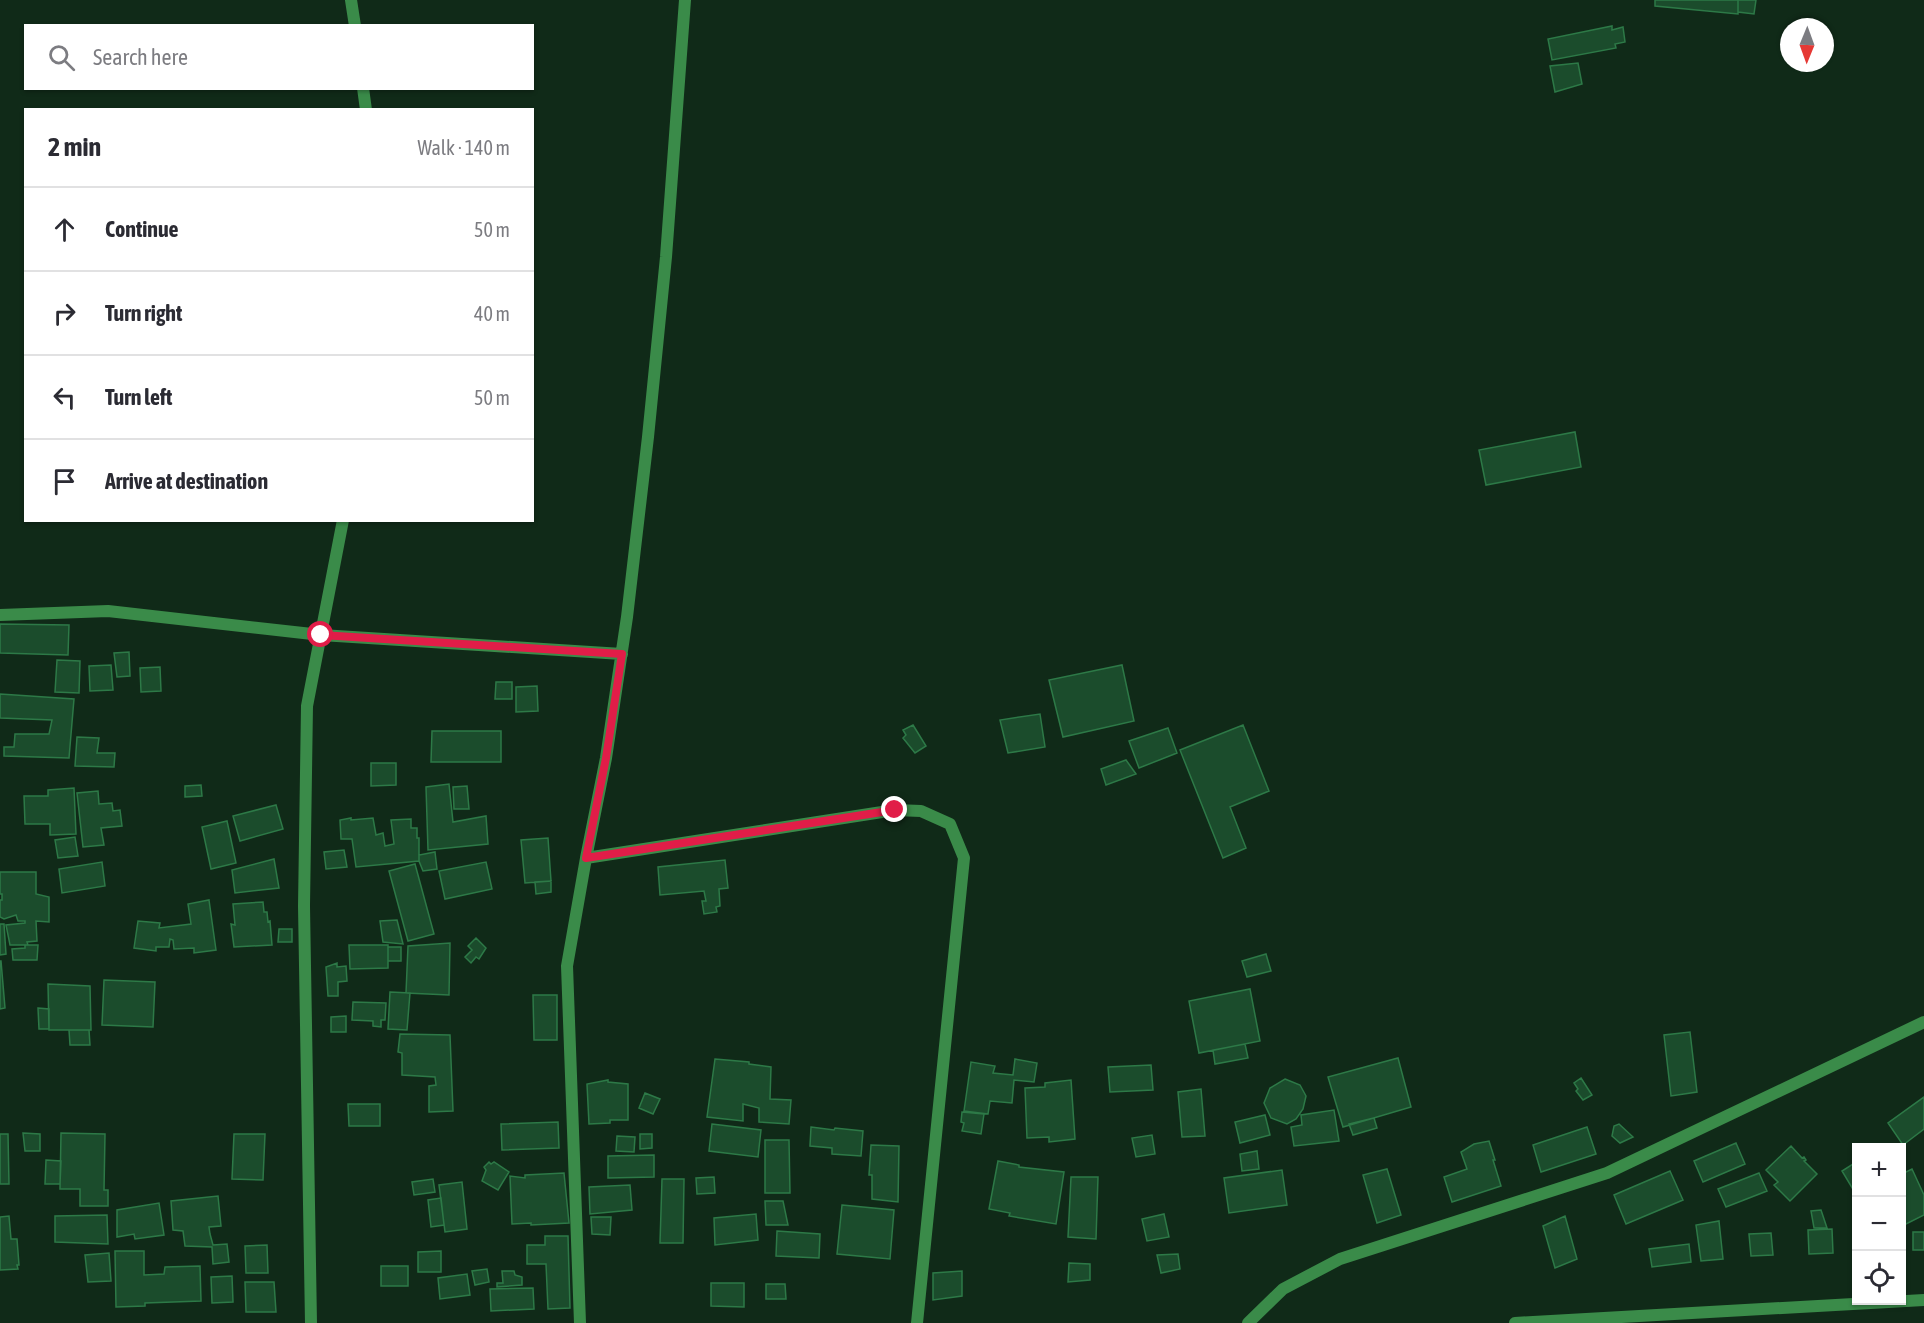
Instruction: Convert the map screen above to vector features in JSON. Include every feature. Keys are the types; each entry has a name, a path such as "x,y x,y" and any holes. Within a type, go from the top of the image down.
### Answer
{"street":[{"path":"351,0 355,24"},
{"path":"580,1323 567,966 606,758 622,654 648,437 666,257 685,0"},
{"path":"363,90 366,108"},
{"path":"311,1323 305,859 307,706 343,522"},
{"path":"0,615 108,611 321,635 622,654"},
{"path":"586,858 895,810 921,811 950,824 964,858 917,1323"},
{"path":"1248,1323 1283,1289 1340,1259 1607,1173 1924,1022"},
{"path":"1515,1323 1924,1300"}],"building":[{"path":"1655,0 1738,0 1738,14 1655,6"},
{"path":"1738,0 1756,0 1754,14 1738,12"},
{"path":"1612,26 1612,30 1623,27 1625,42 1615,44 1616,48 1552,60 1548,39"},
{"path":"1578,63 1582,84 1555,92 1550,66"},
{"path":"1575,432 1581,467 1486,485 1479,450"},
{"path":"0,624 69,625 68,655 0,653"},
{"path":"129,652 130,676 117,677 114,653"},
{"path":"57,660 80,661 79,693 55,692"},
{"path":"111,665 113,690 90,691 89,666"},
{"path":"1122,665 1134,721 1063,737 1049,680"},
{"path":"160,667 161,691 141,692 140,668"},
{"path":"496,682 512,682 512,699 495,699"},
{"path":"537,686 538,711 516,712 516,687"},
{"path":"0,694 74,699 69,758 4,756 4,747 14,747 15,734 49,734 52,720 0,718"},
{"path":"1040,714 1045,747 1008,753 1000,720"},
{"path":"913,725 926,746 915,753 903,738 906,735 903,730"},
{"path":"1243,725 1269,791 1230,807 1246,848 1223,858 1180,750"},
{"path":"1168,728 1177,753 1139,768 1129,741"},
{"path":"432,731 501,731 501,762 431,762"},
{"path":"77,737 99,738 97,753 115,753 114,767 75,766"},
{"path":"1126,760 1136,774 1106,785 1101,769"},
{"path":"371,763 396,763 396,785 371,786"},
{"path":"449,784 453,822 486,816 488,844 428,850 426,787"},
{"path":"201,785 202,796 185,797 185,786"},
{"path":"467,786 469,809 454,809 453,787"},
{"path":"74,788 76,834 50,835 50,824 25,824 24,796 48,796 48,790"},
{"path":"98,791 99,804 112,803 113,811 120,810 122,826 101,828 104,845 83,847 77,793"},
{"path":"276,805 283,829 240,841 233,816"},
{"path":"351,818 351,820 373,818 376,835 383,833 385,846 394,844 391,820 411,819 411,828 417,828 417,838 419,838 419,861 356,867 352,839 341,839 340,820"},
{"path":"227,821 236,863 211,869 202,827"},
{"path":"75,837 78,856 58,858 55,840"},
{"path":"548,838 551,881 525,883 521,840"},
{"path":"344,850 347,867 326,869 324,852"},
{"path":"435,852 437,869 423,871 419,855"},
{"path":"274,859 279,888 235,893 232,870"},
{"path":"725,860 728,888 719,889 720,906 716,907 717,912 704,914 702,901 706,901 704,891 660,895 658,867"},
{"path":"102,862 105,886 62,893 59,869"},
{"path":"486,862 492,889 445,899 439,871"},
{"path":"415,864 434,934 408,941 389,871"},
{"path":"0,872 36,872 36,894 49,897 49,922 36,921 37,941 27,942 28,945 10,945 6,925 25,923 25,921 18,921 16,915 4,919 0,917 2,894 0,894"},
{"path":"551,881 551,892 536,894 535,882"},
{"path":"209,900 216,950 194,953 194,948 174,949 173,940 170,939 169,947 156,947 156,951 134,948 138,921 160,923 159,928 191,924 188,904"},
{"path":"263,902 264,912 267,912 268,922 270,921 272,945 234,947 231,924 235,925 233,904"},
{"path":"397,920 403,944 383,942 380,921"},
{"path":"0,924 4,924 6,954 0,955"},
{"path":"279,929 292,929 292,942 278,942"},
{"path":"476,938 486,948 479,959 476,957 471,963 465,957 472,950 468,946"},
{"path":"450,943 449,995 406,993 408,946"},
{"path":"25,945 38,945 37,960 13,960 12,949 25,948"},
{"path":"349,945 388,945 388,968 350,969"},
{"path":"388,947 401,947 401,961 388,961"},
{"path":"1266,954 1271,971 1247,977 1242,961"},
{"path":"0,961 5,1008 0,1009"},
{"path":"337,963 337,967 346,966 347,981 338,982 338,996 328,996 326,967"},
{"path":"104,980 155,982 153,1027 102,1025"},
{"path":"48,984 90,986 91,1030 49,1030"},
{"path":"1250,989 1260,1041 1199,1053 1189,1001"},
{"path":"390,992 410,993 407,1030 388,1029"},
{"path":"533,995 557,995 557,1040 534,1040"},
{"path":"353,1002 386,1003 385,1020 381,1020 381,1027 373,1026 373,1021 352,1020"},
{"path":"38,1008 49,1009 49,1029 39,1029"},
{"path":"346,1016 346,1032 331,1032 331,1017"},
{"path":"69,1030 89,1030 90,1045 70,1045"},
{"path":"1690,1032 1697,1092 1671,1096 1664,1035"},
{"path":"400,1034 450,1035 453,1111 429,1112 429,1086 436,1085 435,1077 402,1075 402,1053 398,1052"},
{"path":"1245,1044 1248,1058 1215,1064 1213,1050"},
{"path":"1398,1058 1411,1107 1343,1127 1328,1077"},
{"path":"715,1059 749,1062 749,1064 771,1067 770,1099 791,1100 789,1124 759,1122 759,1108 743,1104 743,1121 707,1117"},
{"path":"1015,1059 1037,1063 1034,1082 1014,1080 1012,1103 990,1101 988,1114 964,1111 971,1062 995,1066 993,1073 1013,1075"},
{"path":"1151,1065 1153,1090 1110,1092 1108,1067"},
{"path":"1581,1078 1592,1095 1583,1100 1576,1091 1578,1089 1574,1083"},
{"path":"1285,1079 1300,1085 1306,1096 1303,1109 1296,1119 1287,1124 1271,1118 1264,1103 1270,1088"},
{"path":"608,1080 608,1082 628,1084 628,1120 610,1120 610,1123 589,1124 587,1084"},
{"path":"1071,1080 1075,1139 1049,1142 1049,1137 1027,1138 1025,1088 1045,1087 1045,1083"},
{"path":"1201,1089 1205,1136 1182,1137 1178,1092"},
{"path":"645,1093 660,1099 653,1114 639,1108"},
{"path":"1924,1097 1924,1129 1906,1143 1902,1143 1888,1123"},
{"path":"348,1104 380,1104 380,1126 349,1126"},
{"path":"1334,1110 1339,1141 1294,1146 1291,1127 1302,1125 1301,1115"},
{"path":"962,1112 984,1114 981,1134 962,1131 964,1123 961,1122"},
{"path":"1265,1115 1270,1135 1240,1143 1235,1122"},
{"path":"1374,1118 1377,1128 1353,1135 1349,1124"},
{"path":"558,1122 559,1148 502,1150 501,1124"},
{"path":"712,1124 761,1130 758,1157 709,1151"},
{"path":"1619,1124 1633,1137 1620,1143 1612,1136 1614,1126"},
{"path":"811,1127 863,1131 861,1156 832,1154 832,1148 810,1146"},
{"path":"1587,1127 1596,1154 1541,1172 1533,1145"},
{"path":"23,1133 40,1134 40,1151 25,1151"},
{"path":"61,1133 105,1134 104,1190 108,1190 108,1206 80,1206 80,1189 60,1189"},
{"path":"0,1134 8,1134 9,1184 0,1184"},
{"path":"234,1134 265,1134 263,1180 232,1179"},
{"path":"640,1134 652,1134 652,1148 640,1149"},
{"path":"1152,1135 1155,1154 1136,1157 1132,1138"},
{"path":"617,1136 635,1137 634,1152 616,1151"},
{"path":"765,1140 789,1140 790,1193 765,1193"},
{"path":"1489,1141 1501,1186 1452,1202 1444,1177 1467,1169 1461,1152 1474,1144"},
{"path":"1736,1143 1745,1164 1703,1182 1694,1161"},
{"path":"871,1145 899,1146 898,1202 872,1199 872,1175 869,1175"},
{"path":"1791,1146 1802,1158 1804,1157 1806,1160 1804,1161 1817,1174 1790,1201 1774,1185 1778,1182 1766,1170"},
{"path":"1257,1151 1259,1169 1242,1171 1240,1154"},
{"path":"654,1155 654,1177 608,1178 608,1156"},
{"path":"46,1160 61,1161 60,1184 45,1184"},
{"path":"998,1161 1019,1165 1019,1167 1064,1172 1056,1224 1009,1216 1010,1213 989,1209"},
{"path":"489,1162 491,1164 494,1162 509,1172 498,1190 482,1181 486,1170 484,1167"},
{"path":"1852,1165 1852,1188 1842,1171"},
{"path":"1387,1169 1401,1215 1377,1223 1363,1175"},
{"path":"1912,1169 1924,1195 1924,1215 1906,1224 1906,1197 1906,1172"},
{"path":"1282,1170 1287,1205 1229,1213 1224,1178"},
{"path":"1670,1171 1683,1200 1626,1224 1614,1195"},
{"path":"564,1173 569,1223 512,1224 510,1176 525,1178 525,1175"},
{"path":"1759,1173 1767,1191 1726,1207 1718,1189"},
{"path":"714,1177 715,1193 697,1194 696,1178"},
{"path":"1071,1177 1098,1177 1096,1239 1068,1237"},
{"path":"433,1179 435,1192 414,1195 412,1182"},
{"path":"662,1179 684,1179 683,1243 660,1243"},
{"path":"462,1182 467,1229 445,1232 439,1185"},
{"path":"630,1185 632,1210 590,1214 589,1187"},
{"path":"218,1196 221,1226 209,1227 210,1234 213,1245 227,1244 229,1262 213,1264 212,1247 185,1246 183,1231 173,1230 171,1201"},
{"path":"441,1198 444,1225 431,1227 428,1200"},
{"path":"765,1201 783,1201 788,1225 766,1225"},
{"path":"159,1203 164,1235 135,1239 134,1234 117,1237 117,1210"},
{"path":"842,1205 894,1210 890,1259 837,1254"},
{"path":"1821,1210 1827,1228 1814,1228 1811,1211"},
{"path":"756,1214 758,1240 715,1245 714,1218"},
{"path":"1164,1214 1169,1237 1147,1241 1142,1219"},
{"path":"107,1215 108,1244 55,1242 55,1216"},
{"path":"9,1216 11,1239 17,1239 19,1265 17,1265 18,1269 0,1270 0,1217"},
{"path":"1565,1216 1577,1259 1555,1268 1543,1226"},
{"path":"591,1217 611,1217 610,1235 592,1234"},
{"path":"1719,1221 1723,1259 1701,1261 1696,1225"},
{"path":"1832,1229 1833,1253 1809,1254 1808,1230"},
{"path":"777,1231 820,1234 819,1258 776,1256"},
{"path":"1913,1232 1924,1232 1924,1250 1913,1250"},
{"path":"1771,1233 1773,1255 1751,1256 1749,1234"},
{"path":"545,1236 568,1236 570,1308 548,1309 546,1264 527,1264 527,1245 545,1245"},
{"path":"1689,1244 1691,1262 1652,1267 1649,1249"},
{"path":"267,1245 268,1273 246,1273 245,1246"},
{"path":"115,1251 144,1251 144,1275 164,1274 165,1267 200,1266 201,1301 145,1303 145,1306 116,1307"},
{"path":"441,1251 441,1272 418,1272 418,1252"},
{"path":"109,1253 111,1281 88,1282 85,1255"},
{"path":"1178,1254 1180,1269 1161,1273 1157,1255"},
{"path":"1069,1263 1090,1264 1090,1280 1068,1282"},
{"path":"381,1266 408,1266 408,1286 381,1286"},
{"path":"487,1269 489,1282 475,1285 472,1271"},
{"path":"502,1271 514,1271 515,1275 522,1277 522,1285 497,1287 497,1283 503,1283"},
{"path":"962,1271 962,1296 933,1300 933,1273"},
{"path":"467,1274 470,1295 440,1299 438,1278"},
{"path":"232,1276 233,1302 212,1303 211,1277"},
{"path":"245,1282 274,1282 276,1312 246,1312"},
{"path":"711,1283 744,1283 744,1307 711,1306"},
{"path":"766,1284 785,1284 786,1299 766,1299"},
{"path":"533,1288 534,1309 491,1311 490,1289"}],"route":[{"path":"321,635 622,654 606,758 586,858 895,810"}]}
